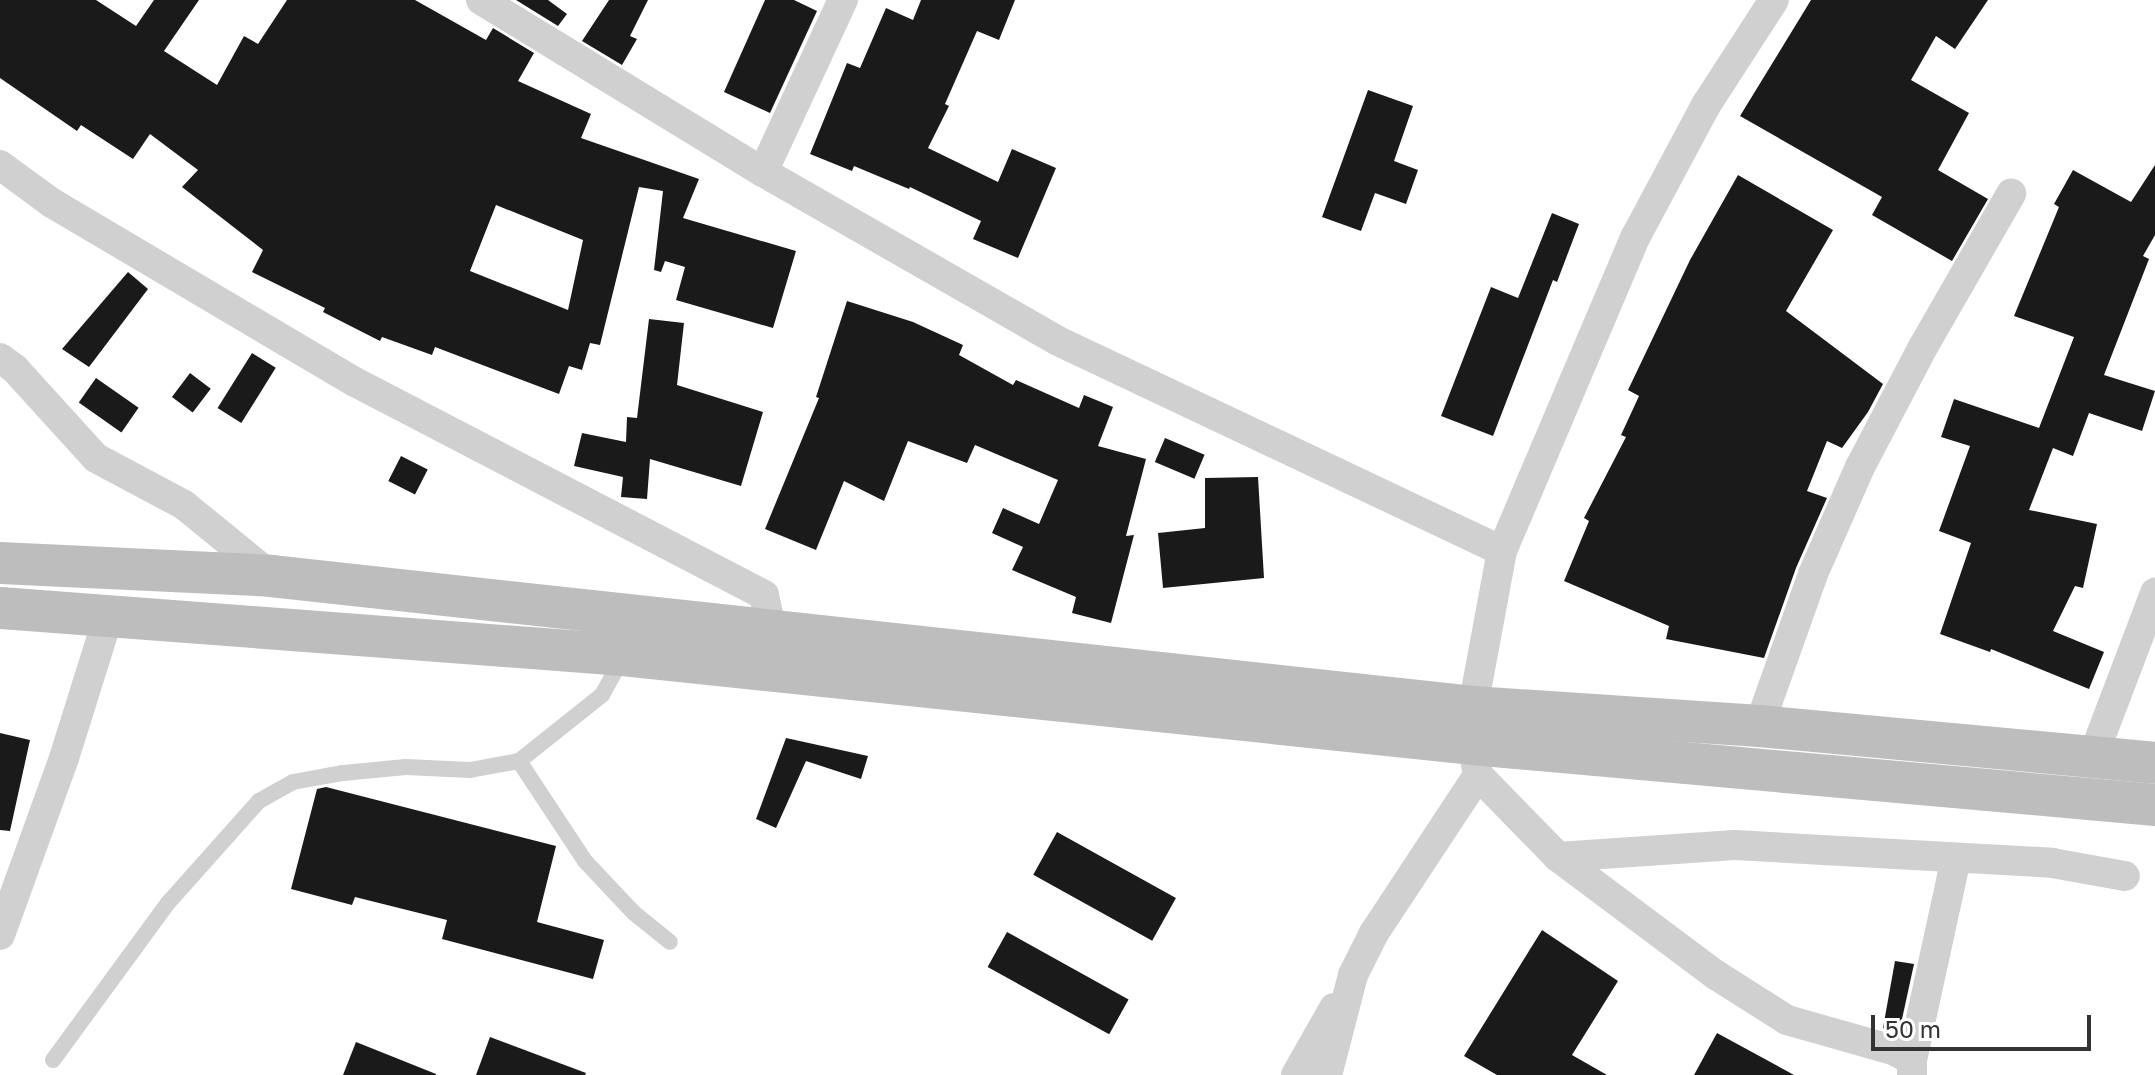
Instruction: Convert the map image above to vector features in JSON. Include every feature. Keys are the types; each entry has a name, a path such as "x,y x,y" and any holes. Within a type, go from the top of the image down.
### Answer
{"main road":[{"path":"0,563 271,576 771,628 1474,742 1759,726 2155,763"},
{"path":"0,608 623,655 1474,742 2155,805"}],"street":[{"path":"481,0 763,172 1058,341 1502,551"},
{"path":"763,172 843,0"},
{"path":"1296,1075 1353,975 1474,742 1502,551 1636,236 1706,105 1774,0"},
{"path":"0,165 52,203 355,382 764,595 771,628"},
{"path":"1759,726 1813,574 1860,467 1923,347 2011,194"},
{"path":"0,358 96,458 184,505 271,576"},
{"path":"2092,759 2155,593"},
{"path":"0,935 64,758 109,614"},
{"path":"1474,742 1558,857 1716,975 1787,1020 1893,1050 1912,1067 1956,859"},
{"path":"1558,857 1735,845 2052,863 2125,876"},
{"path":"1327,1075 1353,975"}],"lane":[{"path":"53,1060 168,903 259,801 293,782 343,773 406,767 470,770 519,761 602,695 623,655"},
{"path":"519,761 585,861 634,913 670,942"}],"building":[{"path":"0,0 96,0 136,26 154,0 199,0 164,51 217,85 244,36 258,44 287,0 415,0 486,40 493,28 534,53 518,81 591,114 581,138 699,179 683,218 796,251 773,328 676,300 685,267 665,261 661,272 654,270 663,191 639,187 600,345 590,343 582,370 569,366 559,394 435,347 432,355 382,337 380,341 323,312 325,308 252,272 263,250 182,187 198,170 150,134 133,159 81,125 77,131 0,78","holes":["496,205 583,240 568,310 470,271"]},
{"path":"516,0 548,0 567,14 558,26"},
{"path":"609,0 648,0 630,36 637,39 622,65 582,41"},
{"path":"765,0 794,0 817,11 770,113 724,92"},
{"path":"921,0 1015,0 999,40 977,31 945,104 949,106 928,148 998,182 1012,149 1056,168 1018,258 973,239 981,221 910,187 854,166 852,171 810,154 847,63 860,68 886,8 913,20"},
{"path":"1811,0 1988,0 1955,49 1936,36 1911,80 1969,113 1938,170 1988,199 1952,261 1872,215 1882,197 1740,116"},
{"path":"1368,90 1413,106 1394,161 1418,170 1406,204 1375,193 1361,231 1322,217"},
{"path":"2155,165 2155,235 2143,256 2149,259 2104,375 2155,391 2142,431 2089,413 2073,456 2053,448 2029,510 2097,524 2083,588 2075,586 2053,631 2104,652 2089,689 1991,649 1990,652 1940,634 1971,543 1939,531 1970,446 1941,437 1954,399 2039,428 2074,337 2014,316 2059,207 2054,204 2073,170 2131,202"},
{"path":"1738,175 1833,230 1786,311 1883,384 1868,412 1842,448 1827,441 1807,491 1827,498 1796,568 1764,658 1666,639 1669,626 1564,581 1589,521 1584,518 1626,437 1621,435 1639,396 1628,390 1690,260"},
{"path":"1552,213 1579,224 1557,282 1553,280 1493,436 1441,416 1491,287 1518,298"},
{"path":"128,272 148,289 89,367 62,349"},
{"path":"847,301 913,322 963,345 959,355 1013,385 1016,380 1079,408 1084,395 1113,407 1098,446 1146,459 1126,536 1134,535 1111,623 1072,613 1076,597 1012,570 1023,547 992,533 1003,508 1039,524 1058,480 975,445 967,463 908,441 884,501 844,481 816,550 765,529 819,398 816,397"},
{"path":"649,319 684,323 677,385 763,412 741,486 650,459 647,499 621,497 623,477 574,466 582,433 626,442 627,417 637,418"},
{"path":"252,353 276,368 241,423 218,408"},
{"path":"190,373 211,389 193,413 172,397"},
{"path":"96,378 139,408 121,432 79,403"},
{"path":"1165,438 1205,455 1194,479 1155,462"},
{"path":"401,456 428,470 415,495 388,481"},
{"path":"1258,477 1264,578 1163,588 1158,533 1205,528 1205,478"},
{"path":"0,733 30,740 10,831 0,830"},
{"path":"786,738 868,756 861,779 806,761 776,828 756,819"},
{"path":"326,787 556,846 537,922 604,940 593,979 442,939 447,920 355,897 352,905 291,889 317,789"},
{"path":"1057,832 1176,898 1152,941 1033,875"},
{"path":"1542,930 1618,981 1572,1055 1607,1075 1497,1075 1464,1056"},
{"path":"1007,932 1129,999 1109,1034 988,967"},
{"path":"1895,961 1914,964 1899,1033 1883,1028"},
{"path":"1717,1033 1794,1075 1694,1075"},
{"path":"490,1037 586,1073 476,1075"},
{"path":"356,1042 436,1074 436,1075 343,1075"}]}
